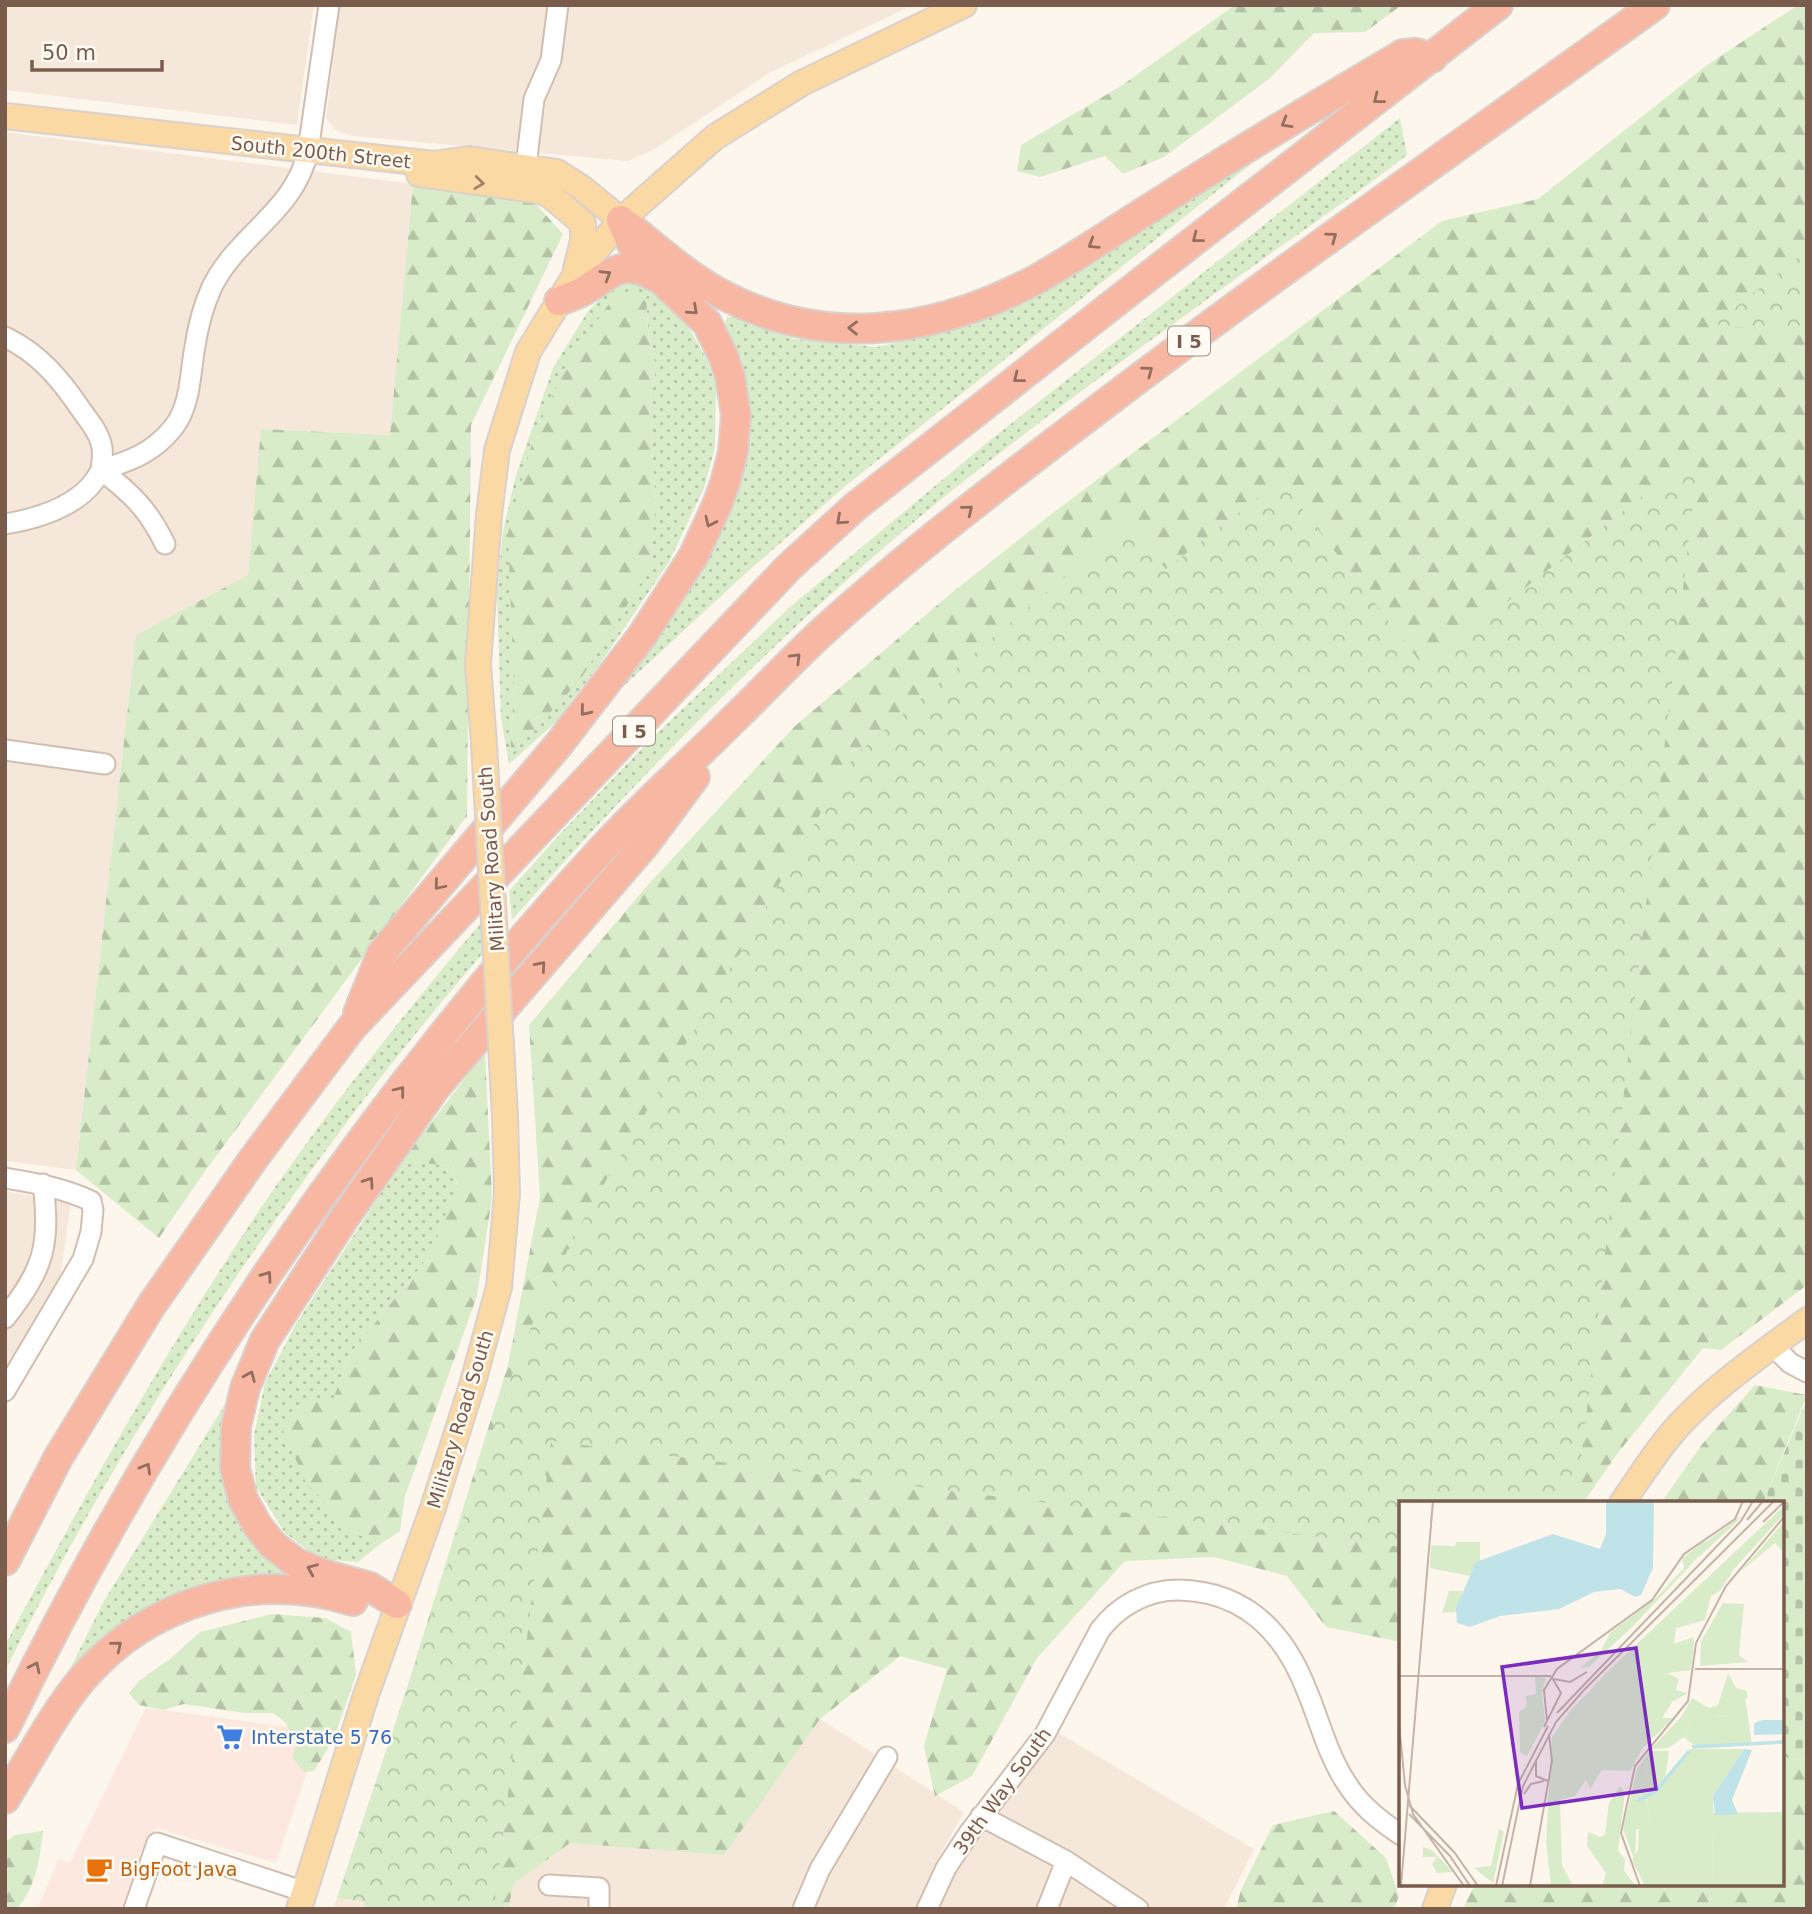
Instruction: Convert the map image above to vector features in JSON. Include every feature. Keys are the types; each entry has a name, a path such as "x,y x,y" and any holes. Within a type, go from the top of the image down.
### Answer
{"highway":[{"name":"I 5","path":"5,1561 58,1458 151,1306 254,1158 352,1027 789,567 856,506 1498,5"},
{"name":"I 5","path":"5,1728 56,1623 175,1418 247,1304 396,1096 481,987 609,842 829,626 909,557 1210,324 1655,5"},
{"path":"621,220 689,274 714,290 789,321 844,328 920,324 974,308 1038,278 1245,147 1403,54 1416,53 1432,58"},
{"path":"352,1027 382,953 598,694 677,584 717,505 736,434 735,397 730,377 707,323 638,257 621,220"},
{"path":"559,302 619,268 640,268 656,277"},
{"path":"397,1604 370,1587 323,1574 295,1562 274,1545 257,1525 243,1499 235,1468 236,1427 245,1388 265,1340 345,1217 435,1088 646,843 747,706"},
{"path":"5,1799 82,1679 119,1643 165,1614 215,1596 267,1589 320,1593 370,1606 397,1604"}],"main road":[{"name":"Military Road South","path":"302,1900 397,1604 437,1495 485,1343 499,1287 507,1194 505,1116 478,664 489,515 497,450 528,352 574,277 621,220 715,137 802,83 964,5"},
{"name":"South 200th Street","path":"5,116 434,164 469,159 526,166 557,172 582,188 621,220"},
{"path":"393,159 405,171 541,191 551,196 583,223 583,241 574,277"},
{"path":"1623,1501 1655,1454 1681,1422 1717,1390 1807,1320"},
{"path":"1433,1909 1443,1886"}],"street":[{"path":"101,470 135,460 149,452 174,427 187,398 200,322 211,289 242,243 288,197 299,181 308,150 329,5"},
{"path":"526,166 534,99 551,60 558,5"},
{"path":"5,337 20,344 39,359 71,395 99,438 103,456 101,470 85,493 70,503 35,517 5,524"},
{"path":"101,470 136,498 148,512 165,544"},
{"path":"5,750 105,764"},
{"path":"5,1178 43,1184 74,1193 91,1201 93,1210 91,1232 83,1259 5,1391"},
{"path":"5,1318 28,1289 42,1258 46,1220 43,1184"},
{"path":"1773,1346 1790,1363 1807,1372"},
{"name":"39th Way South","path":"927,1909 946,1868 981,1816 1045,1734 1100,1630 1109,1618 1126,1606 1154,1593 1200,1591 1227,1599 1252,1612 1270,1628 1296,1666 1333,1760 1347,1784 1366,1810 1399,1834"},
{"path":"803,1909 820,1869 887,1757"},
{"path":"981,1816 1066,1861 1138,1909"},
{"path":"134,1909 157,1843 302,1900"},
{"path":"1047,1909 1066,1861"},
{"path":"549,1885 599,1888 598,1909"},
{"path":"1430,1886 1433,1909"}],"shaded area":[{"path":"5,5 314,5 297,125 5,90"},
{"path":"340,5 913,5 769,73 653,150 628,161 352,136 336,130 326,118"},
{"path":"5,132 413,184 390,435 262,429 248,575 136,635 76,1170 5,1161"},
{"path":"5,1191 71,1202 59,1285 5,1376"},
{"path":"146,1708 321,1731 276,1863 156,1828 139,1854 139,1866 125,1909 37,1909 59,1859 70,1863"},
{"path":"820,1719 964,1812 938,1858 917,1909 508,1909 514,1884 570,1843 724,1854"},
{"path":"1057,1732 1254,1849 1224,1909 939,1909 948,1886 967,1853"},
{"path":"337,1898 423,1909 333,1909"}],"green space":[{"path":"1235,5 1402,5 1365,32 1314,33 1269,79 1164,157 1123,174 1105,156 1040,177 1017,171 1021,145 1121,86"},
{"path":"1798,5 1807,5 1807,1285 1721,1350 1703,1348 1617,1454 1584,1501 1399,1501 1399,1642 1326,1627 1287,1576 1214,1557 1125,1561 1037,1658 972,1776 935,1796 924,1746 947,1669 900,1656 820,1719 724,1855 570,1843 514,1884 508,1909 365,1909 361,1871 416,1658 508,1365 540,1197 529,1025 647,886 795,726 948,596 1041,522 1442,221 1538,199 1707,65"},
{"path":"1400,118 1407,155 1067,402 944,497 886,546 719,700 614,808 512,920 509,891 652,738 790,607 989,441"},
{"path":"1275,145 849,483 746,573 585,722 740,479 751,411 733,345 724,326 727,317 737,317 794,339 877,347 973,325"},
{"path":"413,184 533,201 563,234 471,425 467,816 203,1174 159,1238 76,1170 136,635 248,575 261,429 390,435"},
{"path":"1807,250 1807,335 1714,324 1804,253"},
{"path":"617,283 642,284 668,304 689,328 707,360 716,385 715,448 704,488 669,562 602,661 556,722 509,764 501,718 497,594 503,531 516,475 553,368 588,311","holes":["646,294 648,331 656,368 649,404 656,507 510,755 514,687 513,631"]},
{"path":"646,294 648,332 656,368 649,404 656,507 648,572 580,680 510,756 514,687 508,533 534,436 570,357 615,296"},
{"path":"1699,452 1576,1501 1399,1501 1399,1547 551,1441 494,1909 423,1909 337,1898 506,1390 536,1315 568,1249 573,1250 573,1237 854,756 1127,523 1166,569 1280,480 1424,667"},
{"path":"481,923 483,953 397,1057 332,1142 229,1287 180,1362 88,1514 5,1671 5,1645 98,1474 224,1263 284,1174 338,1101"},
{"path":"485,1052 492,1198 477,1296 405,1496 400,1531 379,1545 352,1531 306,1483 283,1430 307,1401 332,1402 350,1354 427,1259 458,1185 451,1166 402,1161"},
{"path":"402,1161 451,1166 458,1186 427,1259 350,1354 332,1402 352,1531 379,1545 358,1562 320,1559 285,1533 256,1487 254,1435 265,1383 296,1324"},
{"path":"1755,1385 1807,1395 1764,1501 1662,1501 1703,1443"},
{"path":"235,1388 227,1483 247,1535 268,1561 301,1583 109,1638 66,1677 104,1601"},
{"path":"1807,1399 1807,1758 1793,1760 1784,1757 1784,1501 1764,1501"},
{"path":"272,1614 325,1618 351,1632 356,1675 334,1738 314,1771 304,1772 292,1757 297,1744 285,1722 273,1713 245,1713 184,1704 163,1710 139,1705 129,1693 139,1681 171,1658 200,1632"},
{"path":"1784,1757 1793,1760 1807,1758 1807,1909 1463,1909 1474,1886 1784,1886"},
{"path":"1334,1811 1386,1858 1399,1896 1394,1909 1236,1909 1241,1890 1273,1825"},
{"path":"43,1831 38,1862 29,1891 17,1909 5,1909 5,1842 15,1835"}],"place":[{"name":"Interstate 5 76","path":"230,1737"},
{"name":"BigFoot Java","path":"99,1869"}]}
